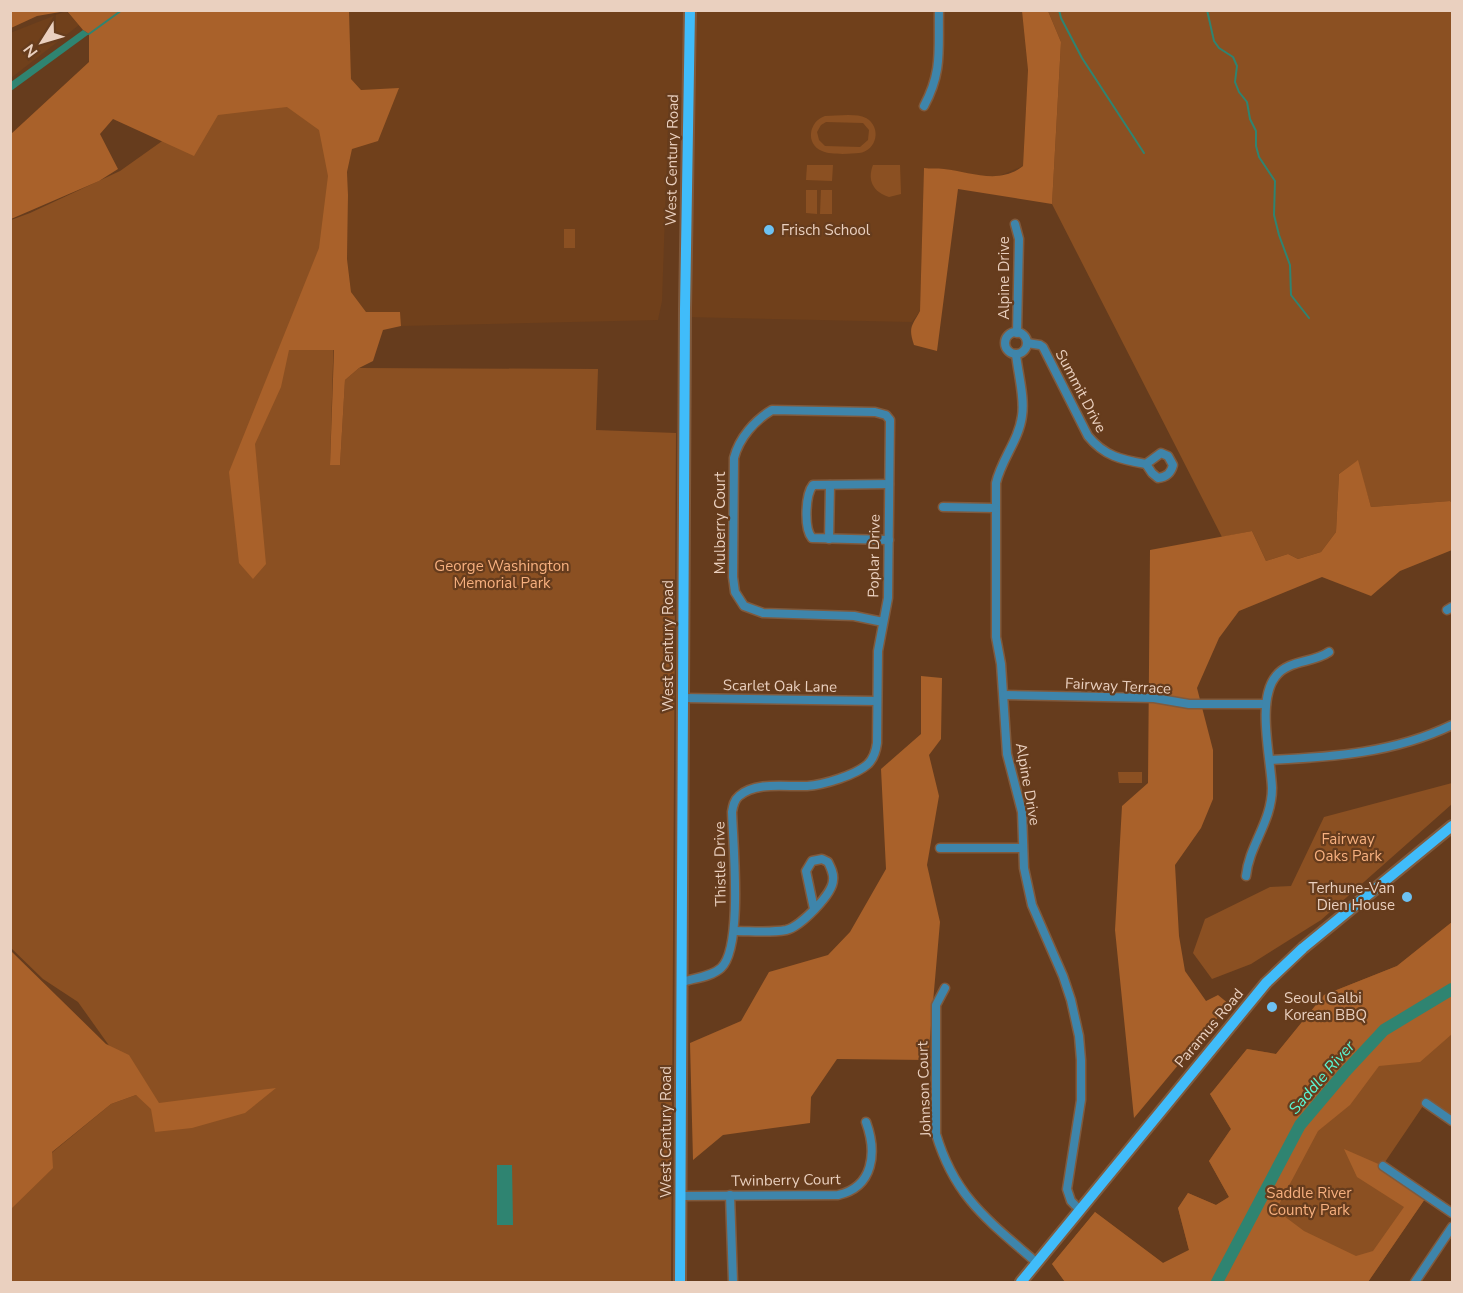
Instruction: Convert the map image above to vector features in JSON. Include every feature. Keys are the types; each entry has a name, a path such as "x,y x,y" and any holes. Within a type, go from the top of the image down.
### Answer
{"main road":[{"name":"West Century Road","path":"680,1282 684,317 690,10"},
{"name":"Paramus Road","path":"1021,1282 1279,969 1452,825"}],"street":[{"path":"924,106 938,72 939,10"},
{"name":"Alpine Drive","path":"1015,224 1019,239 1017,333"},
{"path":"1017,333 1025,337 1027,343 1024,351 1016,354 1008,351 1005,341 1009,335 1017,333"},
{"name":"Summit Drive","path":"1027,343 1043,347 1094,444 1113,457 1146,464"},
{"name":"Alpine Drive","path":"1016,354 1022,418 998,474 995,508 996,637 1004,695 1007,754 1022,812 1024,868 1032,904 1063,976 1079,1036 1082,1060 1081,1100 1067,1189 1071,1201 1080,1210"},
{"name":"Mulberry Court","path":"870,412 772,410 758,419 739,444 734,458 733,577 738,598 744,606 754,611 854,616 883,622"},
{"name":"Poplar Drive","path":"851,774 868,764 875,753 878,732 878,651 888,598 890,420 882,413 870,412"},
{"path":"889,484 813,485 807,492 807,532 812,538 889,540"},
{"path":"829,539 830,485"},
{"path":"943,507 995,508"},
{"path":"1246,876 1247,864 1263,828 1270,804 1266,704 1270,684 1279,672 1291,665 1320,659 1329,652"},
{"name":"Fairway Terrace","path":"1004,695 1154,698 1189,704 1266,704"},
{"name":"Scarlet Oak Lane","path":"683,698 877,701"},
{"path":"1270,760 1332,757 1374,751 1416,739 1452,725"},
{"name":"Thistle Drive","path":"682,982 708,975 721,968 729,958 735,931 732,812 734,802 740,795 751,789 810,785 851,774"},
{"path":"940,848 1022,848"},
{"path":"735,931 786,930 796,927 814,909 832,888 834,879 828,862 822,859 812,861 806,871 814,909"},
{"name":"Johnson Court","path":"945,987 936,1005 936,1134 942,1153 957,1184 975,1208 1036,1263"},
{"path":"1426,1103 1452,1121"},
{"name":"Twinberry Court","path":"681,1196 837,1195 852,1190 864,1179 871,1163 870,1135 866,1122"},
{"path":"1383,1166 1452,1213"},
{"path":"730,1195 733,1282"},
{"path":"1415,1282 1452,1227"}],"shaded area":[{"path":"10,11 66,11 37,16 11,28"},
{"path":"66,11 79,25 11,78 10,33"},
{"path":"67,11 349,11 351,79 361,90 399,88 378,141 352,149 347,172 347,259 351,292 366,312 400,312 401,326 383,330 373,361 359,368 345,380 340,465 330,465 334,350 289,350 281,387 255,444 266,564 253,579 239,563 229,472 319,248 328,176 319,130 287,107 218,115 194,156 113,119 100,134 118,169 99,181 11,219 11,134 89,62 89,34"},
{"path":"349,11 1022,11 1028,70 1023,166 999,176 986,177 944,169 924,169 920,311 912,322 685,317 688,97 669,98 662,301 658,320 401,326 400,312 366,312 351,292 347,259 347,172 352,148 398,89 361,90 351,79"},
{"path":"1022,11 1048,11 1061,42 1052,204 958,189 937,351 914,345 912,327 920,311 924,168 995,176 1014,172 1023,166 1028,70"},
{"path":"1358,460 1371,507 1450,501 1452,503 1452,550 1400,571 1371,596 1322,577 1239,611 1219,638 1197,688 1213,750 1213,799 1201,828 1175,865 1179,936 1185,971 1206,1001 1218,995 1229,1004 1134,1118 1115,930 1122,806 1148,783 1150,550 1252,531 1266,561 1288,554 1298,559 1321,552 1336,532 1339,474"},
{"path":"921,676 942,678 941,739 929,755 939,796 927,865 940,922 928,1060 837,1059 811,1097 810,1123 723,1135 693,1160 690,1043 741,1021 769,972 828,955 850,932 886,869 881,769 921,734"},
{"name":"Saddle River County Park","path":"1452,922 1452,1034 1420,1062 1379,1066 1350,1105 1318,1131 1276,1210 1304,1231 1356,1256 1373,1251 1404,1207 1357,1177 1344,1149 1383,1166 1427,1196 1368,1282 1065,1282 1052,1264 1095,1212 1163,1263 1189,1250 1178,1208 1188,1193 1216,1205 1229,1197 1209,1161 1231,1129 1210,1094 1247,1049 1276,1054 1324,995 1397,966"},
{"path":"11,951 106,1044 129,1055 159,1103 276,1088 245,1113 192,1128 155,1132 151,1109 136,1095 111,1104 52,1152 53,1168 11,1209"}],"green space":[{"path":"1048,11 1452,11 1452,503 1450,501 1371,507 1357,461 1339,474 1336,532 1321,552 1298,559 1288,554 1266,561 1252,531 1222,537 1052,204 1061,42"},
{"name":"George Washington Memorial Park","path":"251,78 341,93 330,465 340,465 345,380 359,368 598,369 596,430 676,433 671,1282 11,1282 11,1199 43,1160 111,1104 136,1095 150,1103 78,1002 43,979 11,948 11,220 120,171"},
{"path":"846,115 866,118 874,127 875,138 870,148 859,153 835,154 822,151 817,148 811,138 813,127 825,116","holes":["826,122 863,123 869,130 868,140 860,147 825,146 819,140 817,132"]},
{"path":"807,165 833,165 832,181 806,180"},
{"path":"873,165 900,165 901,194 889,197 875,189 871,180"},
{"path":"806,190 817,190 817,214 806,213"},
{"path":"821,190 832,190 832,214 820,214"},
{"path":"564,229 575,229 575,248 564,248"},
{"path":"1118,772 1142,772 1142,783 1119,783"},
{"name":"Fairway Oaks Park","path":"1452,783 1452,804 1321,920 1251,964 1212,979 1193,953 1205,919 1270,887 1291,886 1324,817"},
{"name":"Saddle River County Park","path":"1452,922 1452,1121 1425,1103 1383,1165 1427,1196 1368,1282 1065,1282 1052,1264 1095,1212 1163,1263 1189,1250 1178,1208 1188,1193 1216,1205 1229,1197 1209,1161 1231,1129 1210,1094 1247,1049 1276,1054 1324,995 1397,966"}],"water":[{"path":"83,30 89,34 11,91 11,82"},
{"path":"497,1165 512,1165 513,1225 497,1225"}],"waterway":[{"path":"89,34 122,10"},
{"path":"1059,10 1082,58 1144,153"},
{"path":"1207,10 1214,41 1219,48 1233,57 1237,66 1235,82 1247,102 1250,119 1256,131 1259,157 1275,181 1274,215 1290,265 1291,295 1309,318"},
{"name":"Saddle River","path":"1217,1282 1300,1125 1384,1030 1452,989"}],"place":[{"name":"Frisch School","path":"769,230"},
{"name":"Terhune-Van Dien House","path":"1407,897"},
{"name":"Seoul Galbi Korean BBQ","path":"1272,1007"}]}
